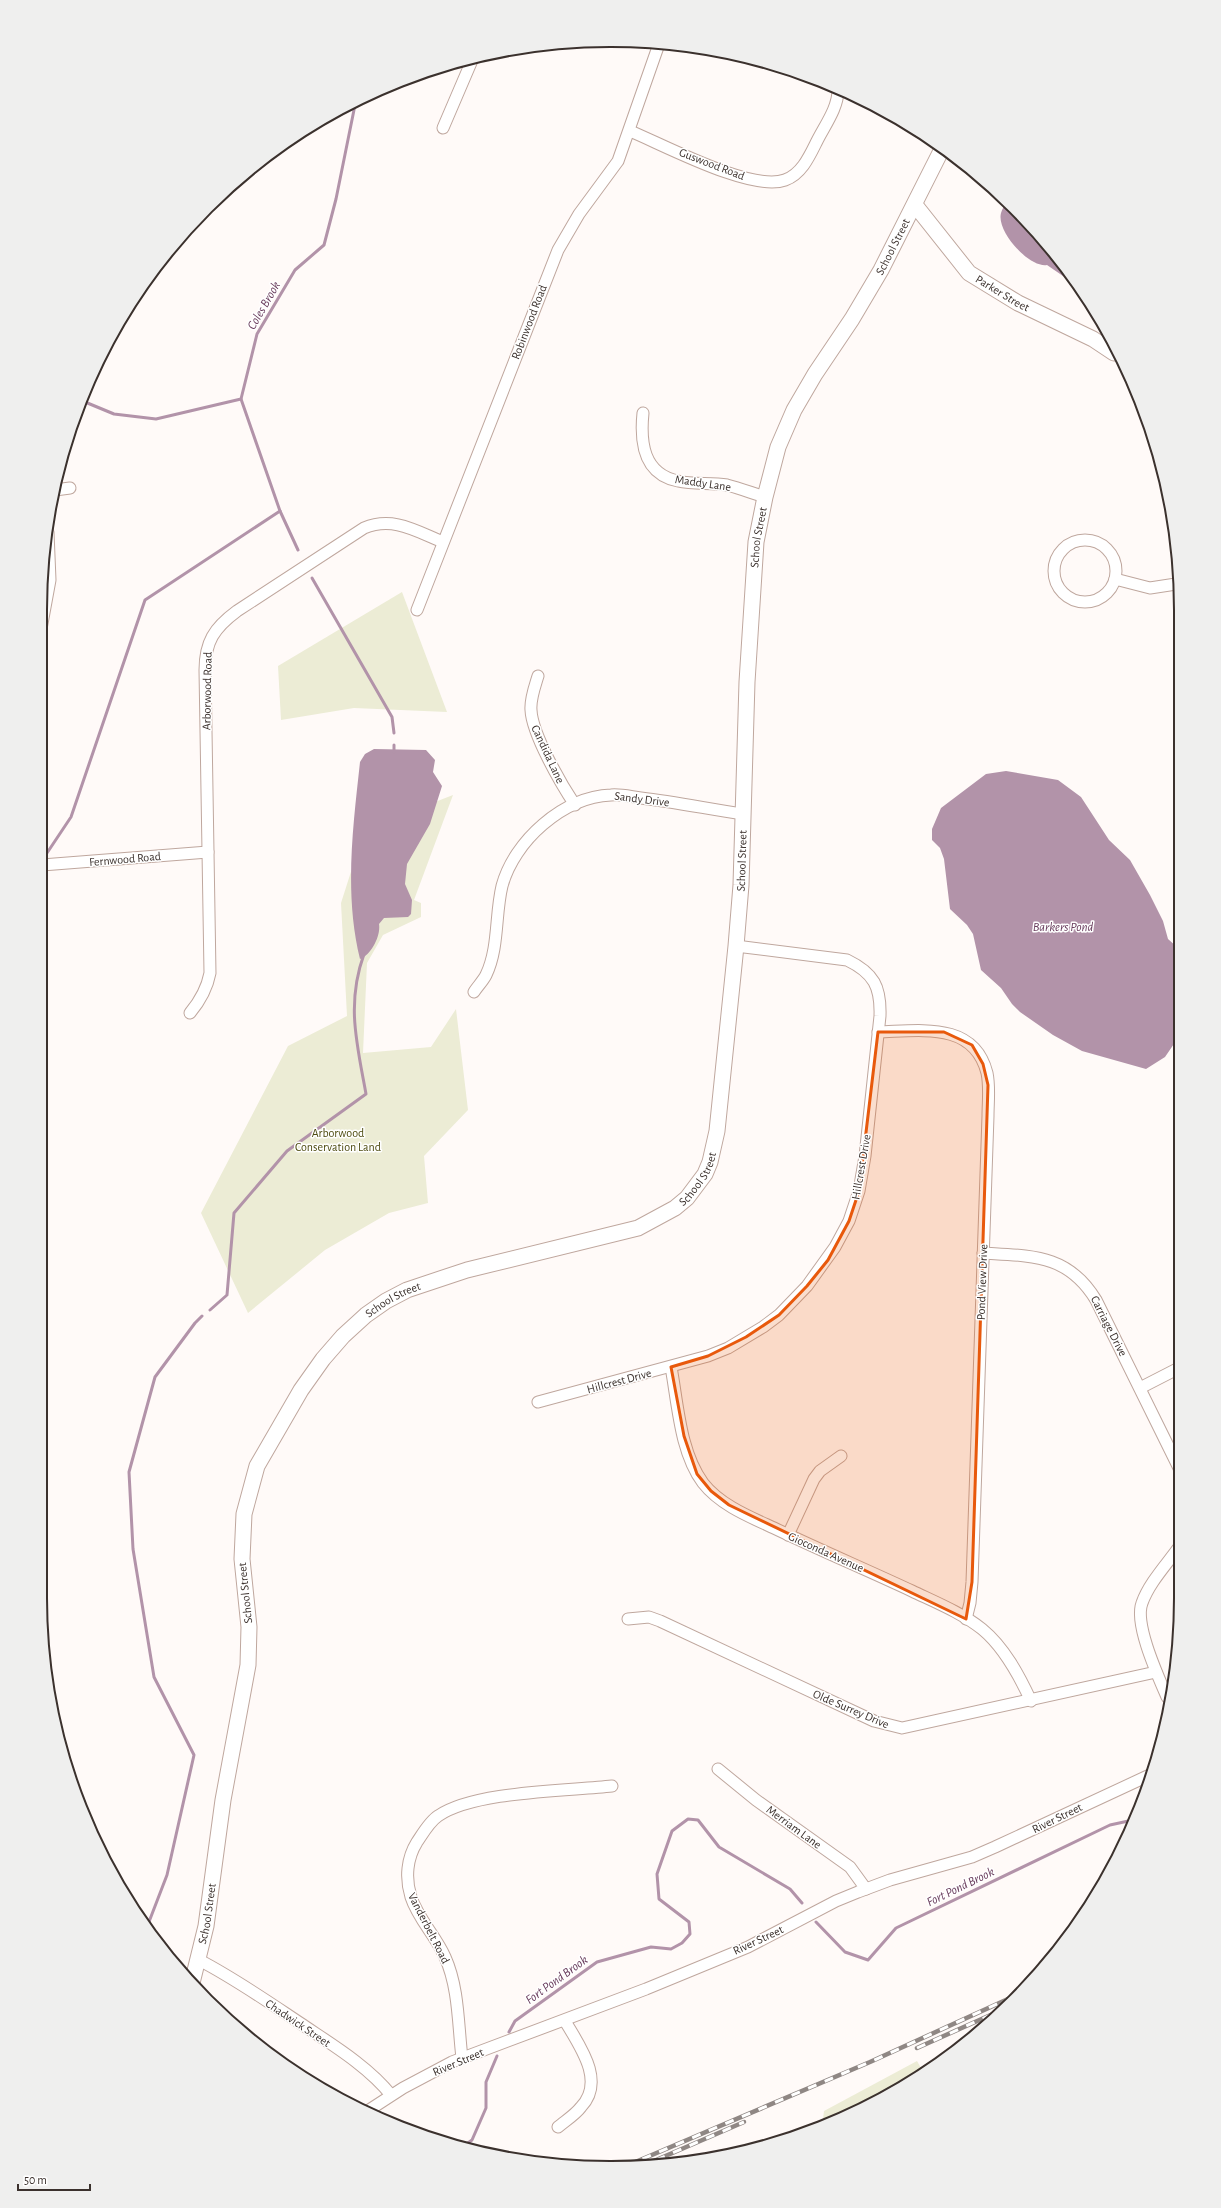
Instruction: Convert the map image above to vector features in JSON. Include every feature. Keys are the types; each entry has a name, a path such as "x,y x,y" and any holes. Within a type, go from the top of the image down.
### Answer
{"street":[{"name":"Robinwood Road","path":"417,610 558,250 579,214 618,161 630,131 657,49"},
{"path":"443,128 470,65"},
{"name":"Guswood Road","path":"630,131 737,176 772,182 786,180 798,172 810,156 834,107 837,95"},
{"name":"School Street","path":"194,1977 199,1960 210,1904 224,1800 248,1665 249,1627 243,1573 242,1543 244,1514 257,1466 297,1396 323,1359 354,1325 386,1301 407,1290 467,1270 638,1228 675,1208 687,1198 705,1174 714,1149 736,946 743,814 748,667 756,542 764,497 778,447 794,410 815,374 871,288 940,153"},
{"name":"Parker Street","path":"915,204 969,273 1018,303 1093,339 1111,351"},
{"name":"Maddy Lane","path":"643,413 641,436 644,450 648,460 667,478 678,481 727,485 764,497"},
{"path":"61,489 70,488"},
{"name":"Arborwood Road","path":"190,1013 203,995 208,985 210,973 205,661 209,642 219,625 236,611 356,532 372,525 379,523 394,524 443,542"},
{"path":"1086,540 1096,542 1105,547 1111,555 1115,564 1115,579 1111,588 1100,599 1090,602 1075,601 1062,594 1057,585 1053,571 1055,561 1063,548 1072,543 1086,540"},
{"path":"47,594 50,580 49,562"},
{"path":"1115,579 1150,588 1173,584"},
{"name":"Candida Lane","path":"538,676 531,708 532,721 564,789 575,805"},
{"name":"Sandy Drive","path":"474,992 485,976 493,955 499,898 506,874 511,863 531,835 549,820 575,805 611,795 743,814"},
{"name":"Fernwood Road","path":"47,866 208,852"},
{"name":"Hillcrest Drive","path":"538,1402 671,1368 728,1348 763,1327 793,1302 828,1260 849,1221 859,1191 866,1150 878,1032 880,1001 877,988 872,978 860,966 839,957 736,946"},
{"name":"Pond View Drive","path":"878,1032 925,1030 954,1034 972,1045 983,1064 988,1085 972,1582 970,1603 966,1619"},
{"name":"Carriage Drive","path":"983,1253 1027,1255 1045,1258 1062,1265 1077,1275 1096,1300 1174,1458"},
{"name":"Gioconda Avenue","path":"671,1368 687,1448 697,1474 704,1484 728,1505 788,1535 922,1596 981,1628 995,1642 1017,1672 1031,1701"},
{"path":"1140,1388 1174,1371"},
{"path":"788,1535 814,1479 820,1471 841,1456"},
{"path":"1166,1692 1156,1672 1143,1628 1140,1608 1148,1592 1174,1555"},
{"name":"Olde Surrey Drive","path":"628,1619 649,1617 660,1621 874,1721 893,1727 912,1727 1156,1672"},
{"name":"Merriam Lane","path":"718,1769 756,1800 850,1867 866,1889"},
{"name":"River Street","path":"372,2108 436,2069 462,2058 565,2021 748,1947 836,1901 866,1889 934,1867 972,1857 1144,1777"},
{"name":"Vanderbelt Road","path":"462,2058 451,1972 445,1957 412,1898 408,1885 408,1870 413,1849 436,1816 467,1802 514,1795 612,1786"},
{"name":"Chadwick Street","path":"199,1960 238,1982 325,2040 374,2077 392,2095"},
{"path":"558,2127 582,2107 589,2094 592,2080 590,2070 565,2021"}],"highlighted area":[{"path":"878,1032 944,1032 972,1045 983,1064 988,1085 972,1582 966,1619 729,1505 711,1491 697,1474 684,1436 671,1367 708,1356 746,1337 779,1315 807,1286 828,1260 849,1221 859,1191"}],"green space":[{"path":"402,592 447,712 354,708 281,720 278,666"},
{"name":"Arborwood Conservation Land","path":"379,784 435,802 453,795 414,900 421,903 421,917 383,935 367,963 363,1053 431,1047 456,1009 468,1110 424,1156 428,1203 389,1213 325,1250 248,1313 201,1213 288,1046 347,1016 341,903"},
{"path":"917,2061 921,2068 892,2086 860,2103 823,2119 824,2111"}],"water":[{"path":"1004,207 1009,212 1034,239 1066,278 1047,265 1032,261 1015,247 1004,229 1001,221 1001,212"},
{"path":"374,749 426,750 435,760 433,772 442,786 430,824 407,864 405,884 412,900 411,914 408,917 384,918 379,924 377,939 368,954 360,959 352,910 351,860 360,762 365,754"},
{"name":"Barkers Pond","path":"1006,771 1058,780 1081,797 1109,840 1130,860 1150,895 1163,921 1168,939 1174,944 1174,1044 1165,1057 1146,1069 1082,1051 1053,1035 1020,1012 1012,1004 1001,988 981,970 973,934 967,925 950,909 944,859 940,848 932,840 932,829 941,808 986,774"}],"waterway":[{"name":"Coles Brook","path":"87,403 114,414 156,419 241,399 257,334 295,270 324,245 336,199 354,109"},
{"path":"241,399 280,511 298,550"},
{"path":"47,853 71,817 145,600 280,511"},
{"path":"312,578 392,717 394,733"},
{"path":"394,745 394,752"},
{"path":"210,1310 227,1295 234,1213 287,1151 366,1094 359,1058 354,1007 355,990 364,954"},
{"path":"149,1921 167,1875 194,1755 154,1677 133,1549 129,1472 155,1377 195,1323 202,1316"},
{"name":"Fort Pond Brook","path":"509,2032 515,2021 597,1962 651,1947 671,1949 682,1943 690,1934 689,1922 659,1899 657,1874 672,1831 688,1819 698,1820 719,1847 790,1889 802,1903"},
{"name":"Fort Pond Brook","path":"816,1922 845,1952 868,1960 896,1928 1110,1825 1127,1821"},
{"name":"Fort Pond Brook","path":"468,2143 472,2140 486,2108 486,2082 497,2056"}],"railway":[{"path":"640,2160 870,2062 1004,2001"},
{"path":"917,2048 986,2017"},
{"path":"659,2159 744,2122"}]}
